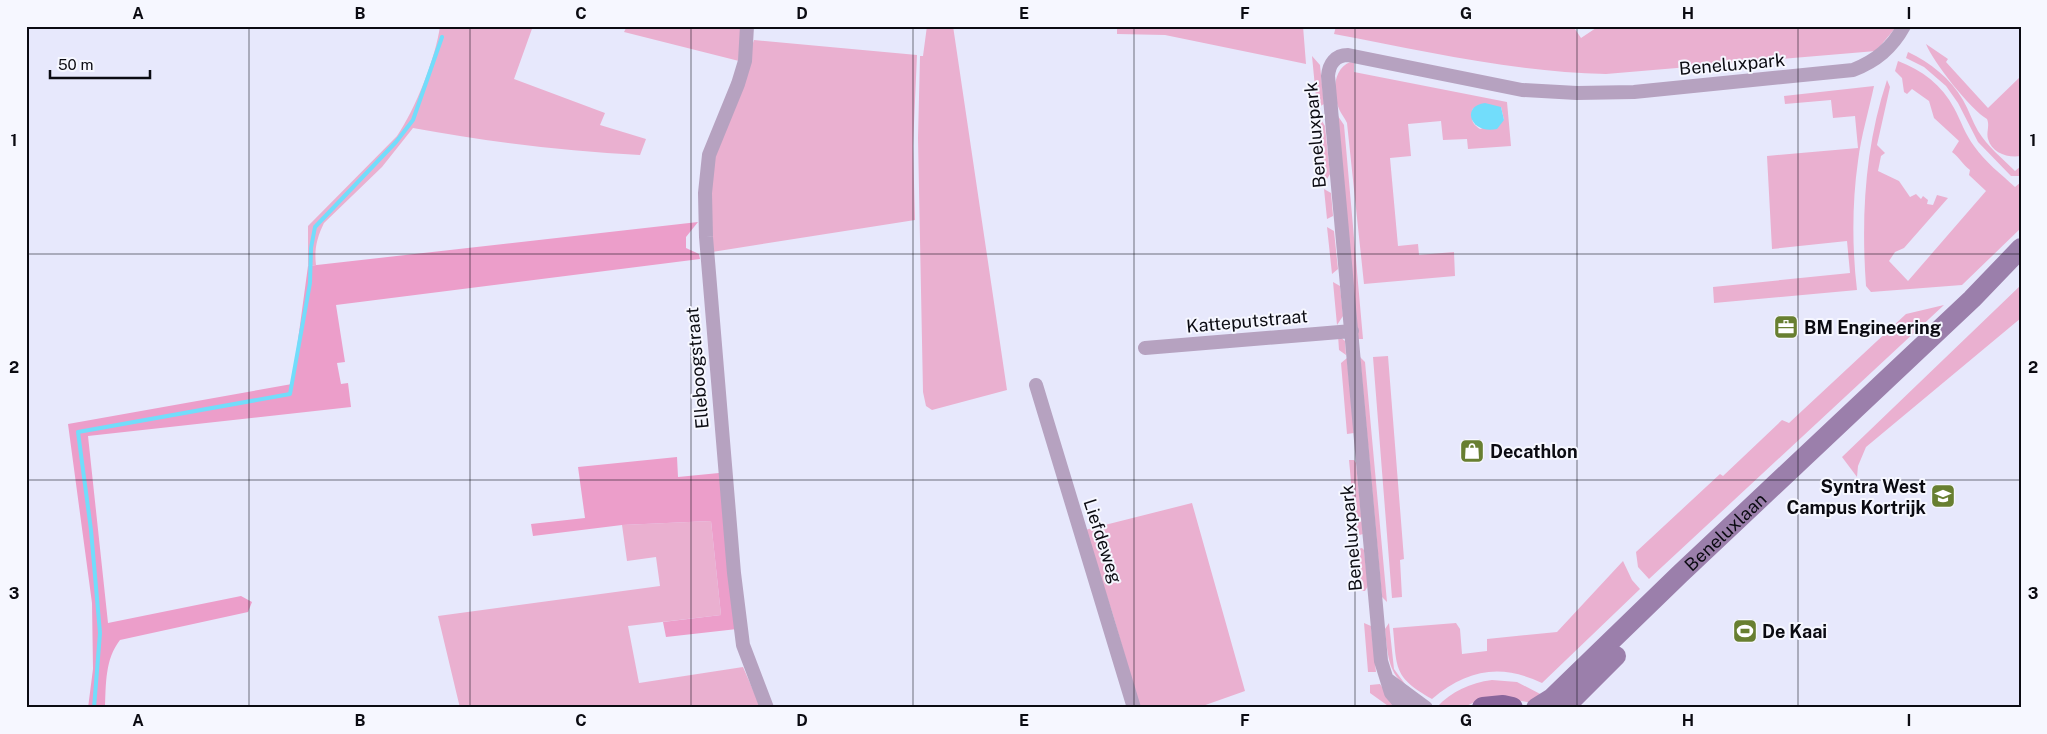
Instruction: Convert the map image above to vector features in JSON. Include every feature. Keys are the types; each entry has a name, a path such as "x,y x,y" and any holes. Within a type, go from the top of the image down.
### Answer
{"main road":[{"name":"Beneluxlaan","path":"1536,708 1546,703 1559,692 1680,574 1972,299 2021,248"},
{"name":"Beneluxlaan","path":"1564,708 1734,536 2021,262"},
{"path":"1483,708 1503,706 1512,708"}],"street":[{"name":"Elleboogstraat","path":"747,26 745,62 709,155 705,192 706,237 733,564 743,645 767,708"},
{"name":"Beneluxpark","path":"1404,708 1391,693 1381,661 1328,76 1330,66 1340,56 1348,55 1522,90 1577,93 1634,92 1853,70 1874,60 1884,52 1904,26"},
{"name":"Katteputstraat","path":"1146,348 1352,331"},
{"name":"Liefdeweg","path":"1036,385 1134,708"},
{"path":"1387,679 1426,708"}],"shaded area":[{"path":"440,26 533,26 514,79 605,113 600,125 646,139 640,155 526,145 413,128 382,167 324,223 315,254 316,265 308,266 308,226 397,136 411,112 424,83 438,39"},
{"path":"627,26 741,26 739,61 624,32"},
{"path":"927,26 953,26 1007,390 932,410 926,406 923,392 918,138 920,56 923,56"},
{"path":"1117,26 1303,26 1306,64 1165,35 1117,34"},
{"path":"1336,26 1573,26 1581,38 1599,26 1897,26 1876,51 1606,74 1537,69 1435,54 1334,34"},
{"path":"754,40 917,55 913,146 915,220 712,252 709,195 715,156"},
{"path":"1926,44 1948,59 1946,62 1988,108 2021,76 2021,156 2001,154 1993,148 1988,139 1987,119 1953,85 1936,62"},
{"path":"1908,52 1932,66 1946,78 1963,100 1976,127 1986,142 2015,171 2021,166 2019,176 2011,176 1978,142 1958,103 1946,86 1924,67 1906,58"},
{"path":"1312,56 1320,65 1324,104 1317,108"},
{"path":"1898,61 1915,69 1937,85 1944,92 1968,137 1983,157 2015,187 2021,182 2021,228 1962,285 1871,292 1866,286 1864,234 1866,182 1874,130 1887,80 1890,87 1877,145 1885,153 1881,156 1878,171 1899,181 1910,197 1916,194 1921,199 1923,196 1928,200 1927,204 1933,205 1937,195 1948,198 1904,248 1895,252 1889,261 1908,281 1986,191 1969,175 1970,170 1952,152 1959,141 1934,118 1929,101 1912,89 1907,94 1904,92 1902,78 1895,71"},
{"path":"1350,62 1354,63 1354,72 1507,102 1511,146 1468,149 1467,139 1443,140 1441,121 1408,124 1411,156 1390,158 1398,246 1418,244 1419,255 1454,252 1455,276 1364,284 1347,123 1339,109 1335,96 1337,76 1344,65","holes":["1501,107 1504,120 1480,129 1472,120 1473,108"]},
{"path":"1874,86 1859,152 1856,177 1854,258 1857,290 1714,303 1713,287 1850,273 1847,241 1772,249 1767,156 1858,148 1855,116 1833,118 1831,100 1785,104 1784,96"},
{"path":"1338,116 1344,125 1363,339 1358,339"},
{"path":"1318,121 1322,121 1325,126 1330,174 1327,179 1323,179"},
{"path":"1324,189 1331,193 1333,216 1327,219"},
{"path":"698,222 686,237 686,248 699,254 700,259 336,305 345,362 337,363 341,384 348,383 351,407 88,436 108,623 241,596 252,602 248,612 120,640 111,655 109,664 105,708 88,708 93,669 92,603 68,424 292,384 308,266"},
{"path":"1327,227 1334,231 1338,269 1332,274"},
{"path":"1333,282 1340,286 1343,316 1337,325"},
{"path":"2021,285 2021,318 1866,447 1858,466 1857,477 1842,457"},
{"path":"1944,305 1649,579 1638,567 1636,552 1720,474 1723,476 1782,420 1789,423 1906,314"},
{"path":"1338,335 1345,341 1346,355 1339,350"},
{"path":"1388,356 1404,559 1400,560 1402,597 1392,598 1373,357"},
{"path":"1360,357 1365,362 1387,602 1382,597"},
{"path":"1347,358 1354,433 1347,434 1341,363"},
{"path":"677,457 678,477 719,473 737,629 666,637 663,622 721,615 711,521 622,525 533,536 531,524 585,518 578,467"},
{"path":"1349,460 1354,460 1356,463 1363,534 1356,536"},
{"path":"1192,503 1245,691 1197,708 1140,708 1113,615 1085,530"},
{"path":"711,521 721,615 628,626 639,683 743,667 761,708 460,708 438,616 660,586 656,557 627,561 622,525"},
{"path":"1362,548 1364,550 1368,586 1365,591 1361,591 1358,549"},
{"path":"1623,561 1632,580 1640,589 1542,683 1512,673 1484,673 1458,681 1432,699 1410,684 1399,670 1395,653 1393,628 1456,623 1460,629 1462,654 1487,651 1487,639 1557,632"},
{"path":"1364,623 1371,626 1376,672 1368,672"},
{"path":"1389,623 1394,669 1405,684 1430,704 1408,688 1395,674 1388,656 1385,629"},
{"path":"1492,680 1517,682 1546,697 1533,703 1515,700 1475,702 1462,708 1437,707 1449,696 1462,689 1476,683"},
{"path":"1380,684 1396,708 1391,708 1370,693 1370,685"}],"water":[{"path":"1485,103 1501,107 1504,120 1497,129 1488,130 1481,128 1472,119 1473,109 1477,105"}],"waterway":[{"path":"94,708 100,633 91,530 78,432 290,394 310,283 311,248 315,227 396,142 413,120 442,37"}],"place":[{"name":"BM Engineering","path":"1786,327"},
{"name":"Decathlon","path":"1472,451"},
{"name":"Syntra West Campus Kortrijk","path":"1943,496"},
{"name":"De Kaai","path":"1745,631"}]}
